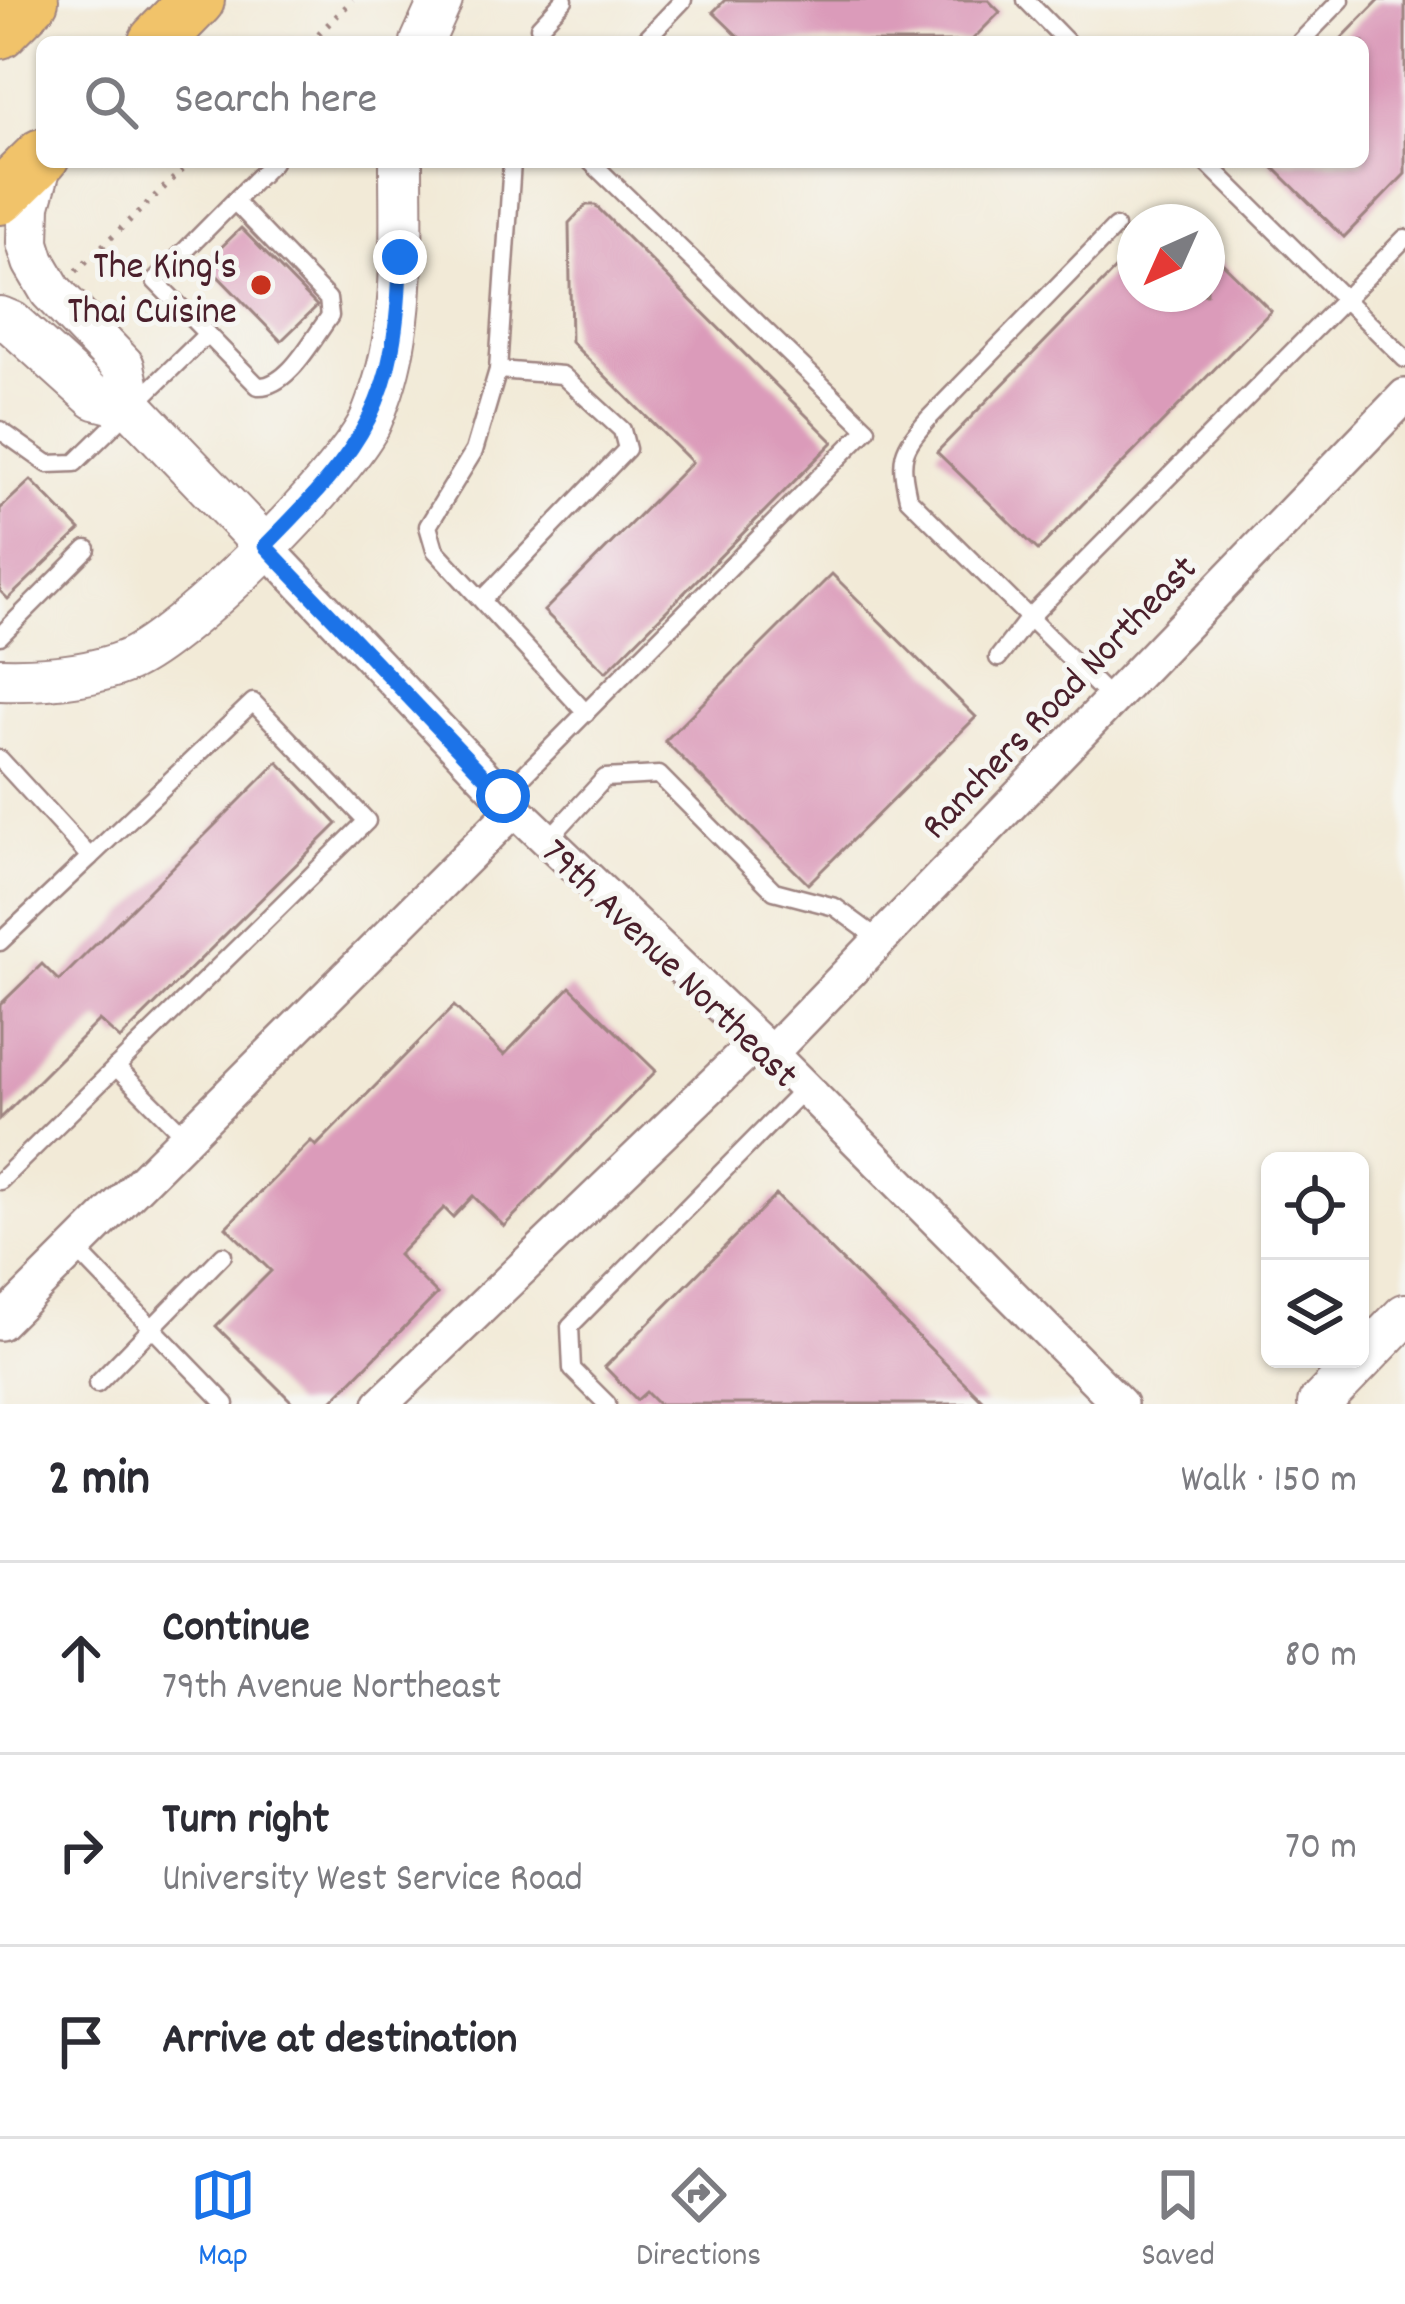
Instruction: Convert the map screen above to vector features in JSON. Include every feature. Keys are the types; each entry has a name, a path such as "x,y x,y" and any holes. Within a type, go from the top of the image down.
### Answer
{"main road":[{"path":"0,31 31,0"},
{"path":"162,36 197,0"},
{"path":"0,197 36,163"}],"street":[{"path":"425,36 441,0"},
{"name":"79th Avenue Northeast","path":"39,168 29,205 28,244 34,262 51,291 123,366 132,407 509,803 764,1047 1120,1404"},
{"path":"0,680 84,673 129,660 177,628 335,472 369,425 399,320 401,168"},
{"name":"79th Avenue Northeast","path":"0,317 95,398 132,407"},
{"name":"Ranchers Road Northeast","path":"381,1404 880,940 1405,395"},
{"path":"0,1323 509,803"},
{"path":"1319,1404 1405,1315"}],"lane":[{"path":"539,26 564,0"},
{"path":"649,36 683,0"},
{"path":"1026,0 1061,36"},
{"path":"1306,36 1341,0"},
{"path":"235,201 328,299 330,316 281,379 269,387 258,386 155,281 267,168"},
{"path":"512,168 498,370 474,451 428,526 435,550 586,713"},
{"path":"509,803 586,713 867,429 597,168"},
{"path":"1212,168 1405,359"},
{"path":"1111,699 908,498 902,469 904,446 1114,227"},
{"path":"998,658 1028,619 1405,238"},
{"path":"0,430 48,464 75,463 207,334"},
{"path":"482,599 627,449 622,430 562,376 498,370"},
{"path":"0,636 87,550"},
{"path":"0,942 253,702 367,821 0,1181"},
{"path":"0,759 90,857"},
{"path":"548,840 605,778 659,775 775,891 835,907 880,940"},
{"path":"116,1067 186,1137"},
{"path":"607,1404 572,1369 570,1326 805,1088"},
{"path":"75,1248 226,1404"},
{"path":"97,1384 224,1255"}],"path":[{"path":"316,36 353,0"},
{"path":"74,273 185,168"}],"building":[{"path":"725,0 988,0 1000,12 976,36 738,36 713,12"},
{"path":"1379,0 1405,0 1405,174 1344,237 1274,168 1369,168 1369,36 1344,36"},
{"path":"586,205 595,205 833,442 606,672 544,611 692,462 571,342 569,223"},
{"name":"The King's Thai Cuisine","path":"241,228 317,306 281,341 205,263"},
{"path":"1225,266 1271,311 1038,550 937,452 1117,267 1117,312 1225,312"},
{"path":"31,480 80,530 8,599 0,591 0,509"},
{"path":"832,574 976,717 808,884 665,741"},
{"path":"278,762 337,824 120,1039 99,1020 0,1119 0,1005 42,964 59,981"},
{"path":"570,987 656,1071 504,1226 473,1196 453,1217 444,1208 398,1255 437,1294 329,1404 294,1404 216,1326 271,1271 226,1227 311,1141 316,1146 454,1006 504,1055"},
{"path":"776,1195 986,1404 658,1404 646,1392 637,1400 605,1367"}],"place":[{"name":"The King's Thai Cuisine","path":"261,285"}],"route":[{"path":"400,257 399,320 369,425 335,472 265,546 503,796"}]}
